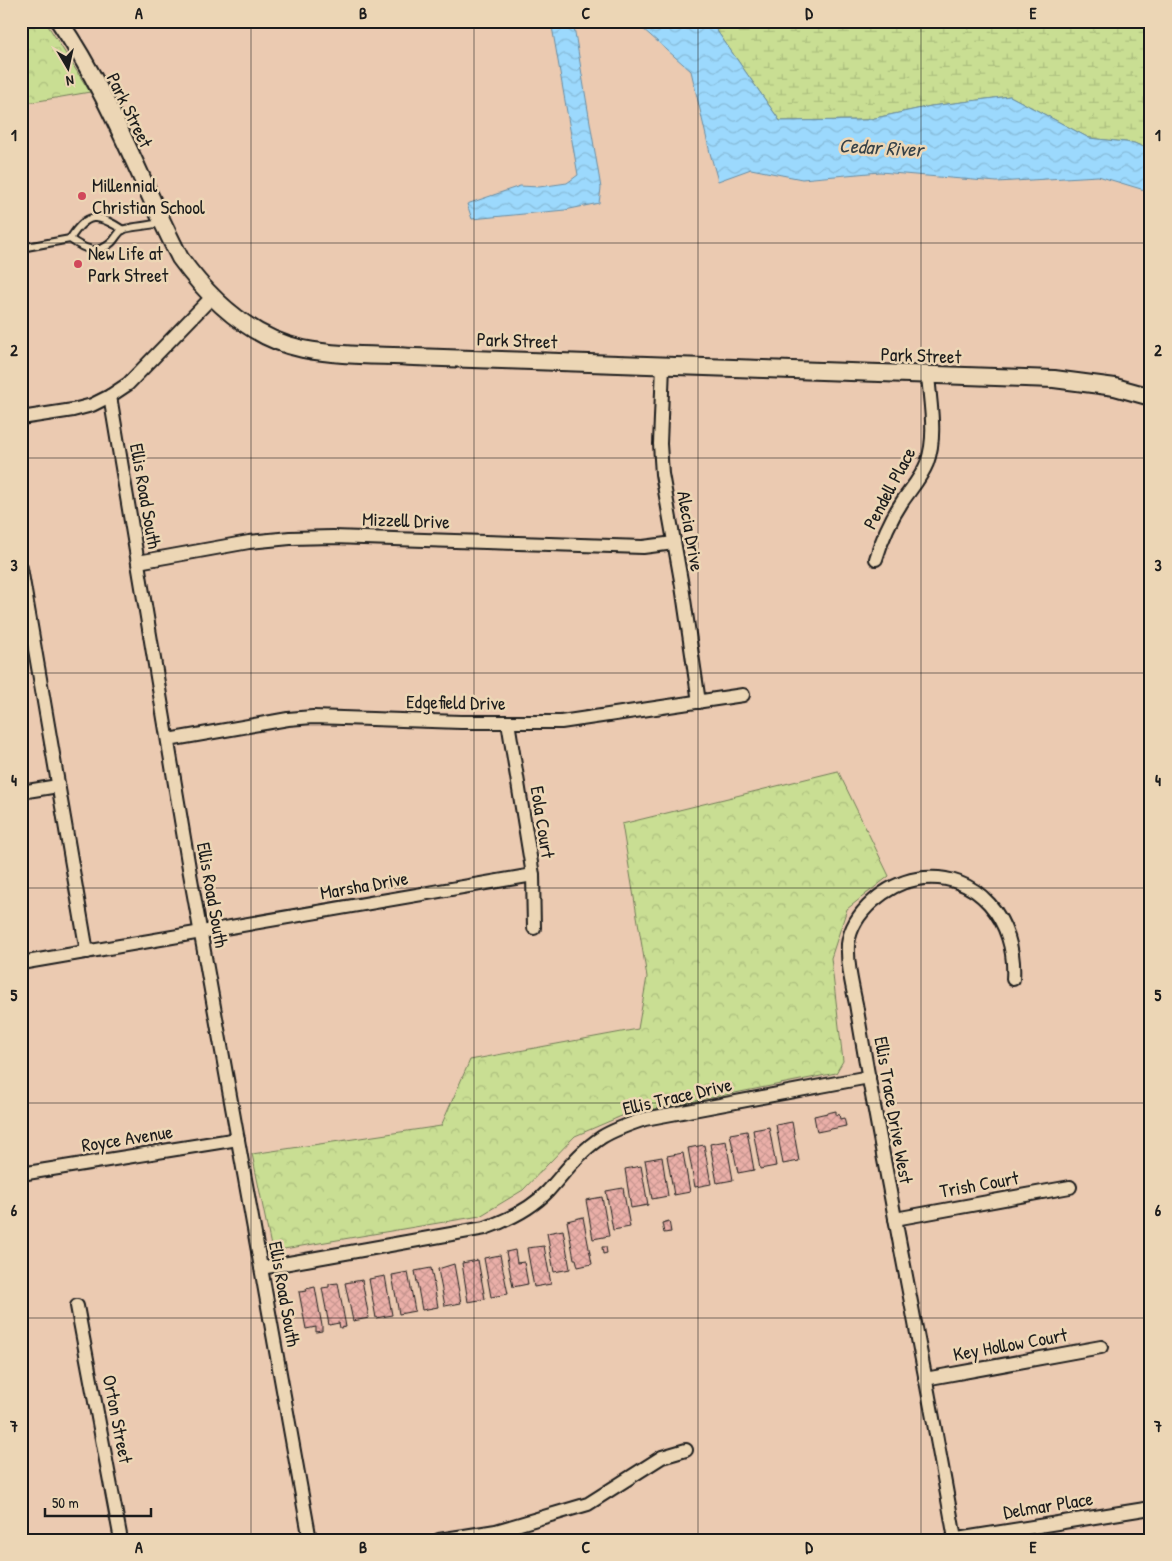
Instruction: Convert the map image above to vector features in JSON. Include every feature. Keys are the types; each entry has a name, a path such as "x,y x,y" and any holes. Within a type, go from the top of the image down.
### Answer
{"street":[{"name":"Park Street","path":"59,21 105,103 180,258 196,280 236,319 279,343 328,353 414,357 1054,379 1115,387 1151,397"},
{"path":"21,418 73,410 92,405 110,396 128,384 212,297"},
{"name":"Alecia Drive","path":"663,365 660,444 662,474 699,702"},
{"name":"Pendell Place","path":"876,559 892,518 926,465 930,452 932,430 928,375"},
{"name":"Ellis Road South","path":"110,396 200,933 310,1540"},
{"name":"Mizzell Drive","path":"138,562 249,542 290,538 353,538 643,547 674,543"},
{"path":"21,568 87,952"},
{"name":"Edgefield Drive","path":"168,740 313,716 461,722 561,722 743,695"},
{"name":"Eola Court","path":"508,722 533,875 534,928"},
{"path":"21,792 58,786"},
{"name":"Marsha Drive","path":"21,963 533,875"},
{"name":"Ellis Trace Drive West","path":"955,1539 894,1219 850,971 848,943 864,910 888,889 908,881 928,877 941,878 961,884 979,894 1001,920 1010,939 1014,964 1013,978"},
{"name":"Ellis Trace Drive","path":"261,1268 485,1228 524,1211 547,1192 587,1148 621,1127 645,1119 869,1078"},
{"name":"Royce Avenue","path":"21,1174 238,1139"},
{"name":"Trish Court","path":"894,1219 1070,1187"},
{"name":"Orton Street","path":"77,1306 121,1540"},
{"name":"Key Hollow Court","path":"926,1379 1101,1347"},
{"path":"439,1540 496,1531 588,1504 662,1457 686,1450"},
{"name":"Delmar Place","path":"951,1540 1151,1508"}],"lane":[{"path":"21,248 70,239 79,225 87,219 99,218 123,230 162,223"},
{"path":"70,239 80,247 93,251 102,249 111,243 123,230"}],"green space":[{"path":"21,21 45,21 90,92 21,104"},
{"path":"710,21 1151,21 1151,150 1134,143 1089,138 1010,96 931,106 866,120 780,121"},
{"path":"838,771 889,876 847,909 831,958 843,1061 836,1073 624,1115 575,1136 523,1190 480,1216 272,1251 252,1154 441,1126 470,1060 638,1029 647,977 622,824"}],"water":[{"path":"551,21 573,21 601,188 599,203 565,210 472,219 467,204 520,186 539,187 567,183 578,175"},
{"name":"Cedar River","path":"634,21 710,21 780,121 866,120 931,106 1010,96 1089,138 1134,143 1151,150 1151,192 1098,176 997,182 880,172 802,179 751,169 718,181 691,71"}],"building":[{"path":"836,1111 836,1115 839,1114 840,1119 844,1118 846,1126 817,1132 814,1116"},
{"path":"792,1122 799,1161 783,1164 776,1125"},
{"path":"769,1127 776,1166 760,1169 753,1130"},
{"path":"747,1131 754,1170 738,1173 730,1134"},
{"path":"726,1141 733,1180 717,1183 710,1144"},
{"path":"704,1145 711,1184 695,1187 688,1148"},
{"path":"683,1153 690,1192 674,1195 667,1156"},
{"path":"662,1157 668,1196 652,1199 645,1160"},
{"path":"641,1166 648,1205 631,1208 625,1169"},
{"path":"623,1188 630,1227 613,1230 606,1191"},
{"path":"602,1197 609,1236 593,1239 586,1200"},
{"path":"583,1217 592,1264 578,1267 576,1259 574,1259 567,1221"},
{"path":"669,1221 671,1232 664,1233 662,1223"},
{"path":"563,1230 570,1269 554,1272 547,1233"},
{"path":"544,1246 551,1284 534,1287 527,1248"},
{"path":"602,1247 606,1247 607,1253 603,1254"},
{"path":"515,1250 517,1263 524,1262 528,1284 513,1287 506,1252"},
{"path":"500,1255 508,1294 491,1297 484,1258"},
{"path":"478,1260 485,1299 468,1302 462,1263"},
{"path":"454,1264 461,1303 445,1306 438,1269"},
{"path":"431,1268 438,1307 422,1310 415,1271"},
{"path":"408,1272 415,1311 399,1314 392,1275"},
{"path":"385,1276 392,1315 376,1318 369,1279"},
{"path":"362,1280 369,1318 353,1321 345,1283"},
{"path":"338,1283 346,1327 340,1328 339,1323 329,1325 322,1288 329,1287 329,1284"},
{"path":"315,1287 322,1326 322,1331 316,1332 316,1327 306,1329 299,1292"}],"place":[{"name":"Millennial Christian School","path":"82,196"},
{"name":"New Life at Park Street","path":"78,264"}]}
